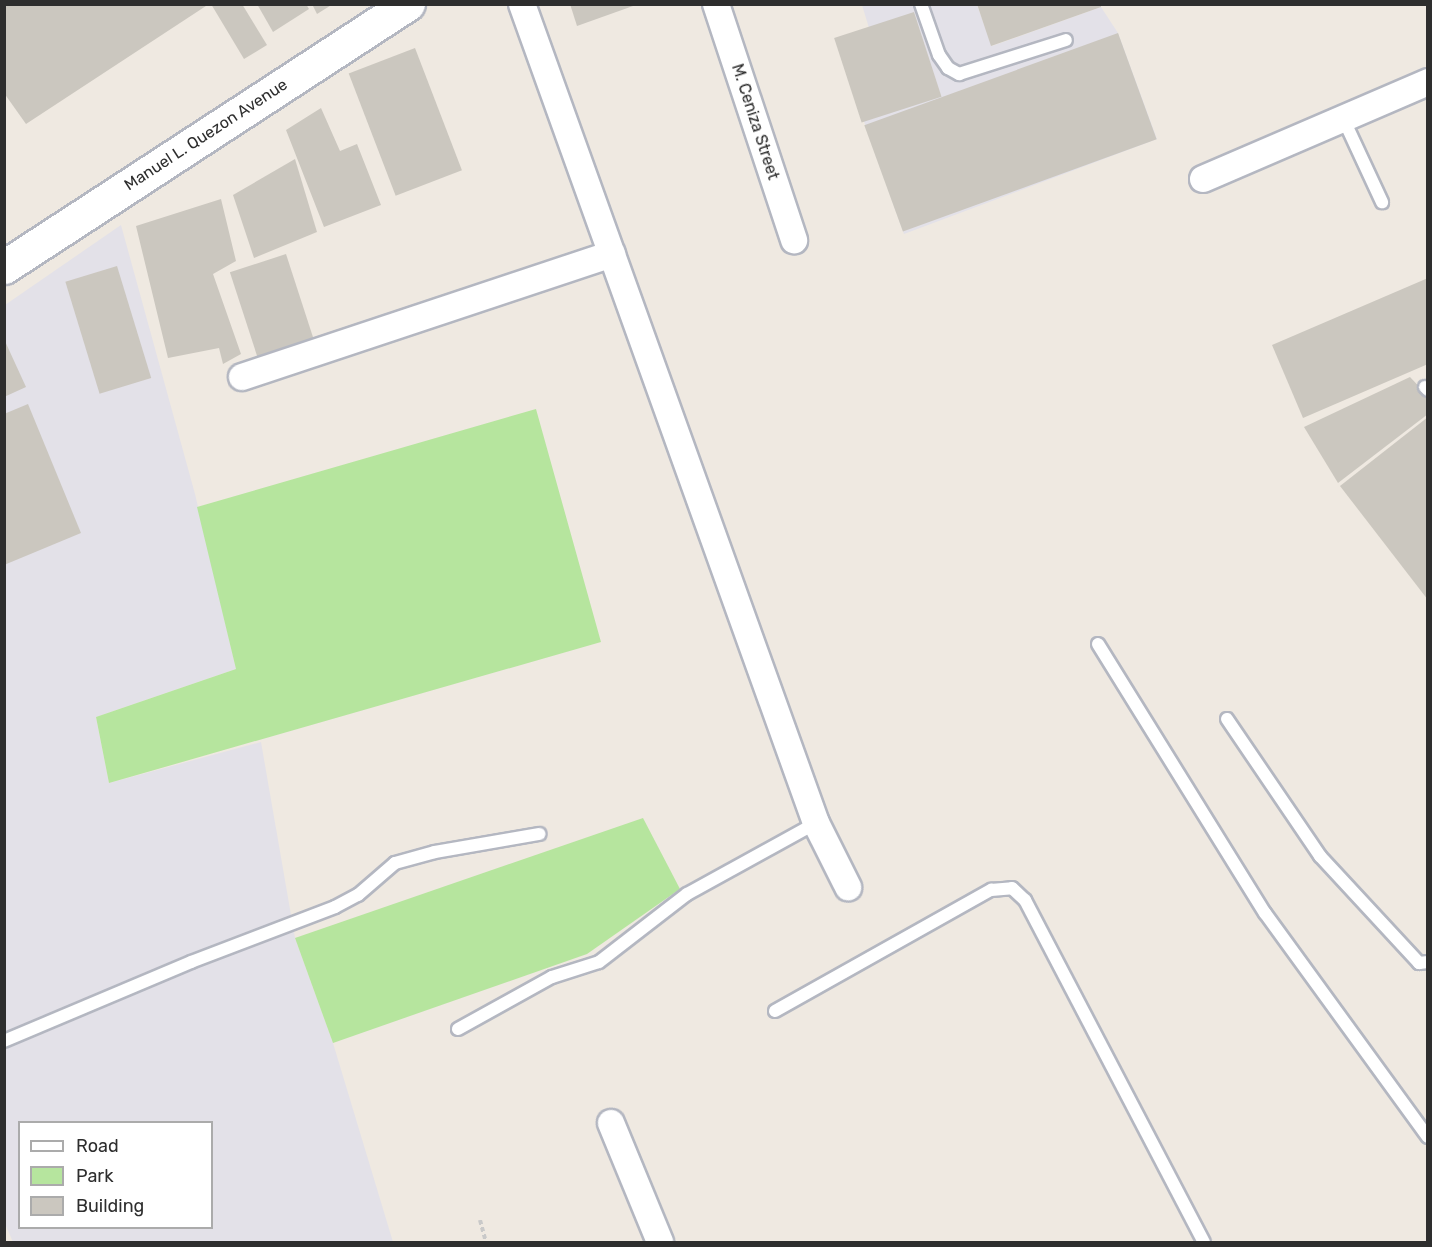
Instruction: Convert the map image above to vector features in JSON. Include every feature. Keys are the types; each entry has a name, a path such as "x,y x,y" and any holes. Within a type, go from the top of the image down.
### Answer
{"main road":[{"name":"Manuel L. Quezon Avenue","path":"4,267 408,4"}],"street":[{"path":"522,4 816,823 848,887"},
{"name":"M. Ceniza Street","path":"716,4 794,240"},
{"path":"1203,179 1428,82"},
{"path":"242,377 612,254"},
{"path":"611,1124 660,1242"}],"lane":[{"path":"921,4 939,55 948,68 959,74 1066,40"},
{"path":"1343,118 1382,202"},
{"path":"1098,644 1265,914 1428,1137"},
{"path":"1227,719 1320,856 1419,963 1428,962"},
{"path":"458,1029 552,977 598,962 687,894 816,823"},
{"path":"4,1041 191,962 335,907 358,895 395,863 435,852 539,834"},
{"path":"776,1011 991,890 1012,888 1025,900 1204,1242"}],"path":[{"path":"480,1220 486,1242"}],"shaded area":[{"path":"862,5 977,5 992,46 1101,7 1118,33 1157,139 904,234 835,40 869,28"},
{"path":"121,225 195,494 236,669 96,717 109,783 261,742 295,938 333,1043 393,1242 13,1242 5,1224 5,305"}],"green space":[{"path":"536,409 601,642 109,783 96,717 236,669 197,507"},
{"path":"643,818 680,889 587,954 333,1043 295,938"}],"building":[{"path":"4,4 209,4 26,124 4,93"},
{"path":"211,4 242,4 267,45 244,59"},
{"path":"257,4 306,4 309,9 273,32"},
{"path":"312,4 333,4 317,14"},
{"path":"570,4 632,4 633,6 577,26"},
{"path":"977,4 1101,4 1101,7 991,46"},
{"path":"914,12 942,97 862,123 834,38"},
{"path":"1118,33 1157,139 903,232 864,125"},
{"path":"415,48 462,170 396,196 349,73"},
{"path":"321,108 340,151 357,144 381,205 324,227 286,130"},
{"path":"295,159 317,232 254,258 233,195"},
{"path":"221,199 236,261 213,274 241,354 223,364 219,348 168,358 136,226"},
{"path":"286,254 314,339 257,357 230,272"},
{"path":"117,266 151,378 100,394 65,282"},
{"path":"1428,278 1428,364 1303,418 1272,345"},
{"path":"4,339 26,387 4,397"},
{"path":"1410,377 1428,396 1428,414 1338,483 1304,427"},
{"path":"28,404 81,533 4,565 4,414"},
{"path":"1428,417 1428,600 1340,486"}]}
